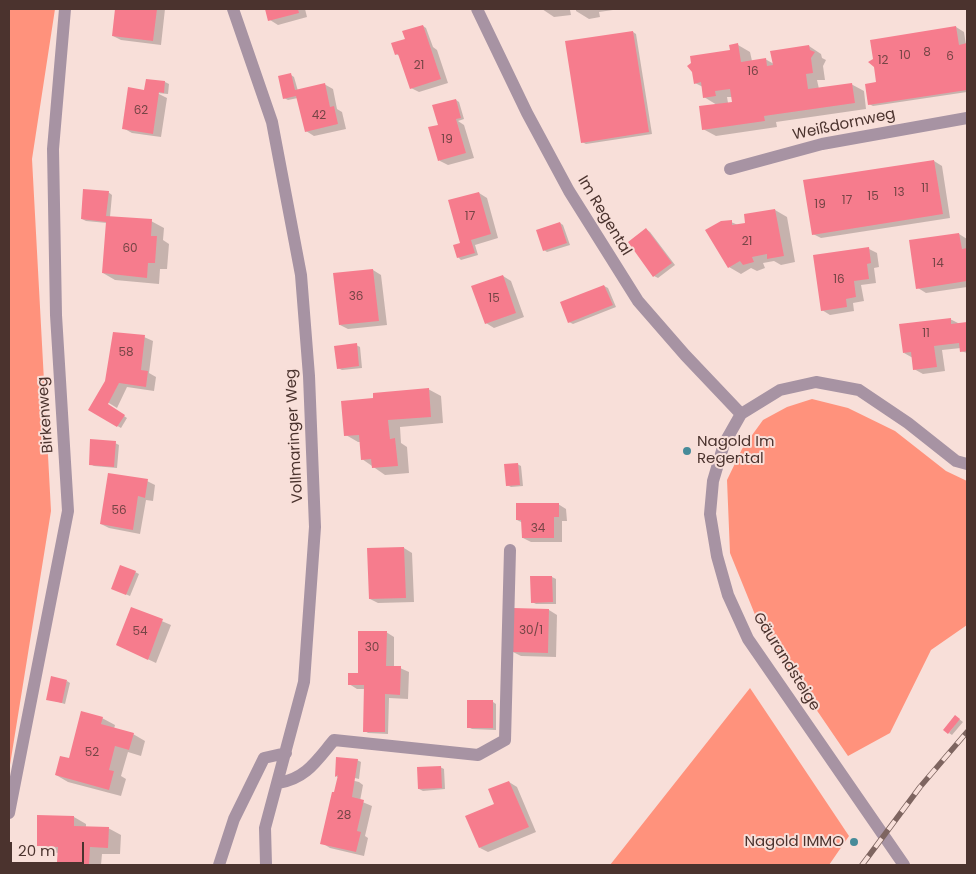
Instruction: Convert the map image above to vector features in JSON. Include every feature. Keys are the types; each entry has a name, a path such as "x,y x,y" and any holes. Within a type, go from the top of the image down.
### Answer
{"street":[{"name":"Birkenweg","path":"9,813 68,511 56,315 53,148 65,9"},
{"name":"Vollmaringer Weg","path":"233,9 272,122 301,275 309,376 315,528 304,682 265,828 266,865"},
{"name":"Im Regental","path":"477,9 527,114 569,191 633,293 685,355 741,414"},
{"name":"Weißdornweg","path":"730,169 822,144 967,118"},
{"name":"Gäurandsteige","path":"904,865 748,639 728,595 717,556 710,514 713,481 724,444 741,414 780,390 816,382 859,390 908,423 956,461 967,464"},
{"path":"278,783 292,781 311,768 334,740 478,755 505,740 510,550"},
{"path":"219,865 234,818 264,758 286,753"}],"shaded area":[{"path":"9,9 55,9 32,159 51,511 9,771"},
{"path":"812,399 848,408 895,431 946,471 967,481 967,625 931,650 890,733 848,756 760,627 730,553 727,480 742,449 763,420 787,407"},
{"path":"750,688 849,836 829,865 610,865"}],"building":[{"path":"115,9 157,9 153,41 112,36"},
{"path":"265,9 298,9 299,13 268,21"},
{"path":"423,25 441,79 410,89 398,54 395,55 391,43 405,39 402,31"},
{"path":"956,26 959,45 967,43 967,90 868,105 865,84 876,82 874,67 868,62 873,59 870,40"},
{"path":"633,31 649,132 581,143 565,41"},
{"path":"738,43 741,62 766,58 767,66 773,65 770,51 809,45 810,50 815,52 811,58 813,73 806,74 808,89 852,83 855,103 764,116 765,121 702,130 699,106 732,102 730,89 715,91 716,96 703,98 701,82 694,84 692,72 687,66 691,63 690,56 730,50 729,45"},
{"path":"291,73 295,90 325,83 330,107 334,106 338,124 305,132 296,96 283,99 278,76"},
{"path":"146,79 165,81 164,93 159,92 153,134 122,129 128,87 144,90"},
{"path":"456,99 461,118 456,119 466,153 438,161 428,127 438,125 432,105"},
{"path":"934,160 943,214 812,235 803,180"},
{"path":"83,189 109,191 106,216 152,219 151,236 157,236 155,263 148,263 147,278 102,273 106,222 81,219"},
{"path":"479,192 491,234 471,240 475,253 457,258 453,245 460,243 448,200"},
{"path":"775,209 784,256 767,259 767,254 752,257 754,262 743,265 740,261 728,268 705,230 721,221 732,220 732,225 745,223 744,214"},
{"path":"560,222 567,243 543,251 536,230"},
{"path":"646,228 672,263 653,277 628,242"},
{"path":"959,233 962,249 967,248 967,281 916,289 909,240"},
{"path":"869,247 871,263 867,264 869,279 854,281 856,297 846,299 847,307 821,311 813,255"},
{"path":"373,269 379,321 339,325 333,273"},
{"path":"503,275 516,313 485,324 471,286"},
{"path":"604,285 613,305 568,323 560,302"},
{"path":"951,318 951,324 967,322 967,351 960,352 959,343 934,346 937,367 913,370 911,352 903,353 899,324"},
{"path":"113,332 145,335 141,370 148,371 146,387 119,383 108,404 125,415 117,427 88,410 105,381"},
{"path":"357,343 359,366 337,369 334,346"},
{"path":"429,388 431,417 388,420 390,439 395,438 398,466 372,468 371,459 361,460 359,435 344,436 341,401 373,398 373,393"},
{"path":"90,439 116,441 114,467 89,465"},
{"path":"518,463 520,485 506,486 504,464"},
{"path":"108,473 148,479 145,498 138,496 133,530 100,524"},
{"path":"516,503 559,503 559,517 554,517 554,538 522,538 521,520 516,520"},
{"path":"404,547 406,598 369,599 367,548"},
{"path":"120,565 136,571 126,595 111,589"},
{"path":"530,576 552,576 553,602 531,603"},
{"path":"131,607 163,619 148,660 116,645"},
{"path":"513,608 549,609 548,653 512,652"},
{"path":"358,631 387,631 386,666 401,666 400,695 385,694 385,732 363,732 364,685 348,685 348,673 358,673"},
{"path":"51,676 67,680 62,703 46,700"},
{"path":"467,700 493,700 493,728 467,728"},
{"path":"81,711 103,717 101,724 134,733 129,750 115,746 109,770 114,771 109,790 55,775 60,756 69,758"},
{"path":"955,715 960,719 948,734 943,730"},
{"path":"336,757 358,759 352,797 364,800 357,831 361,832 356,852 320,844 332,792 334,792 338,775 335,777"},
{"path":"441,766 442,788 418,789 417,767"},
{"path":"509,781 529,827 479,848 465,816 494,804 488,789"},
{"path":"37,815 74,816 74,826 109,827 108,848 90,847 89,865 62,865 62,862 57,862 58,847 37,846"}],"railway":[{"path":"862,865 920,787 967,732"}],"place":[{"name":"Nagold Im Regental","path":"687,451"},
{"name":"Nagold IMMO","path":"854,842"}]}
